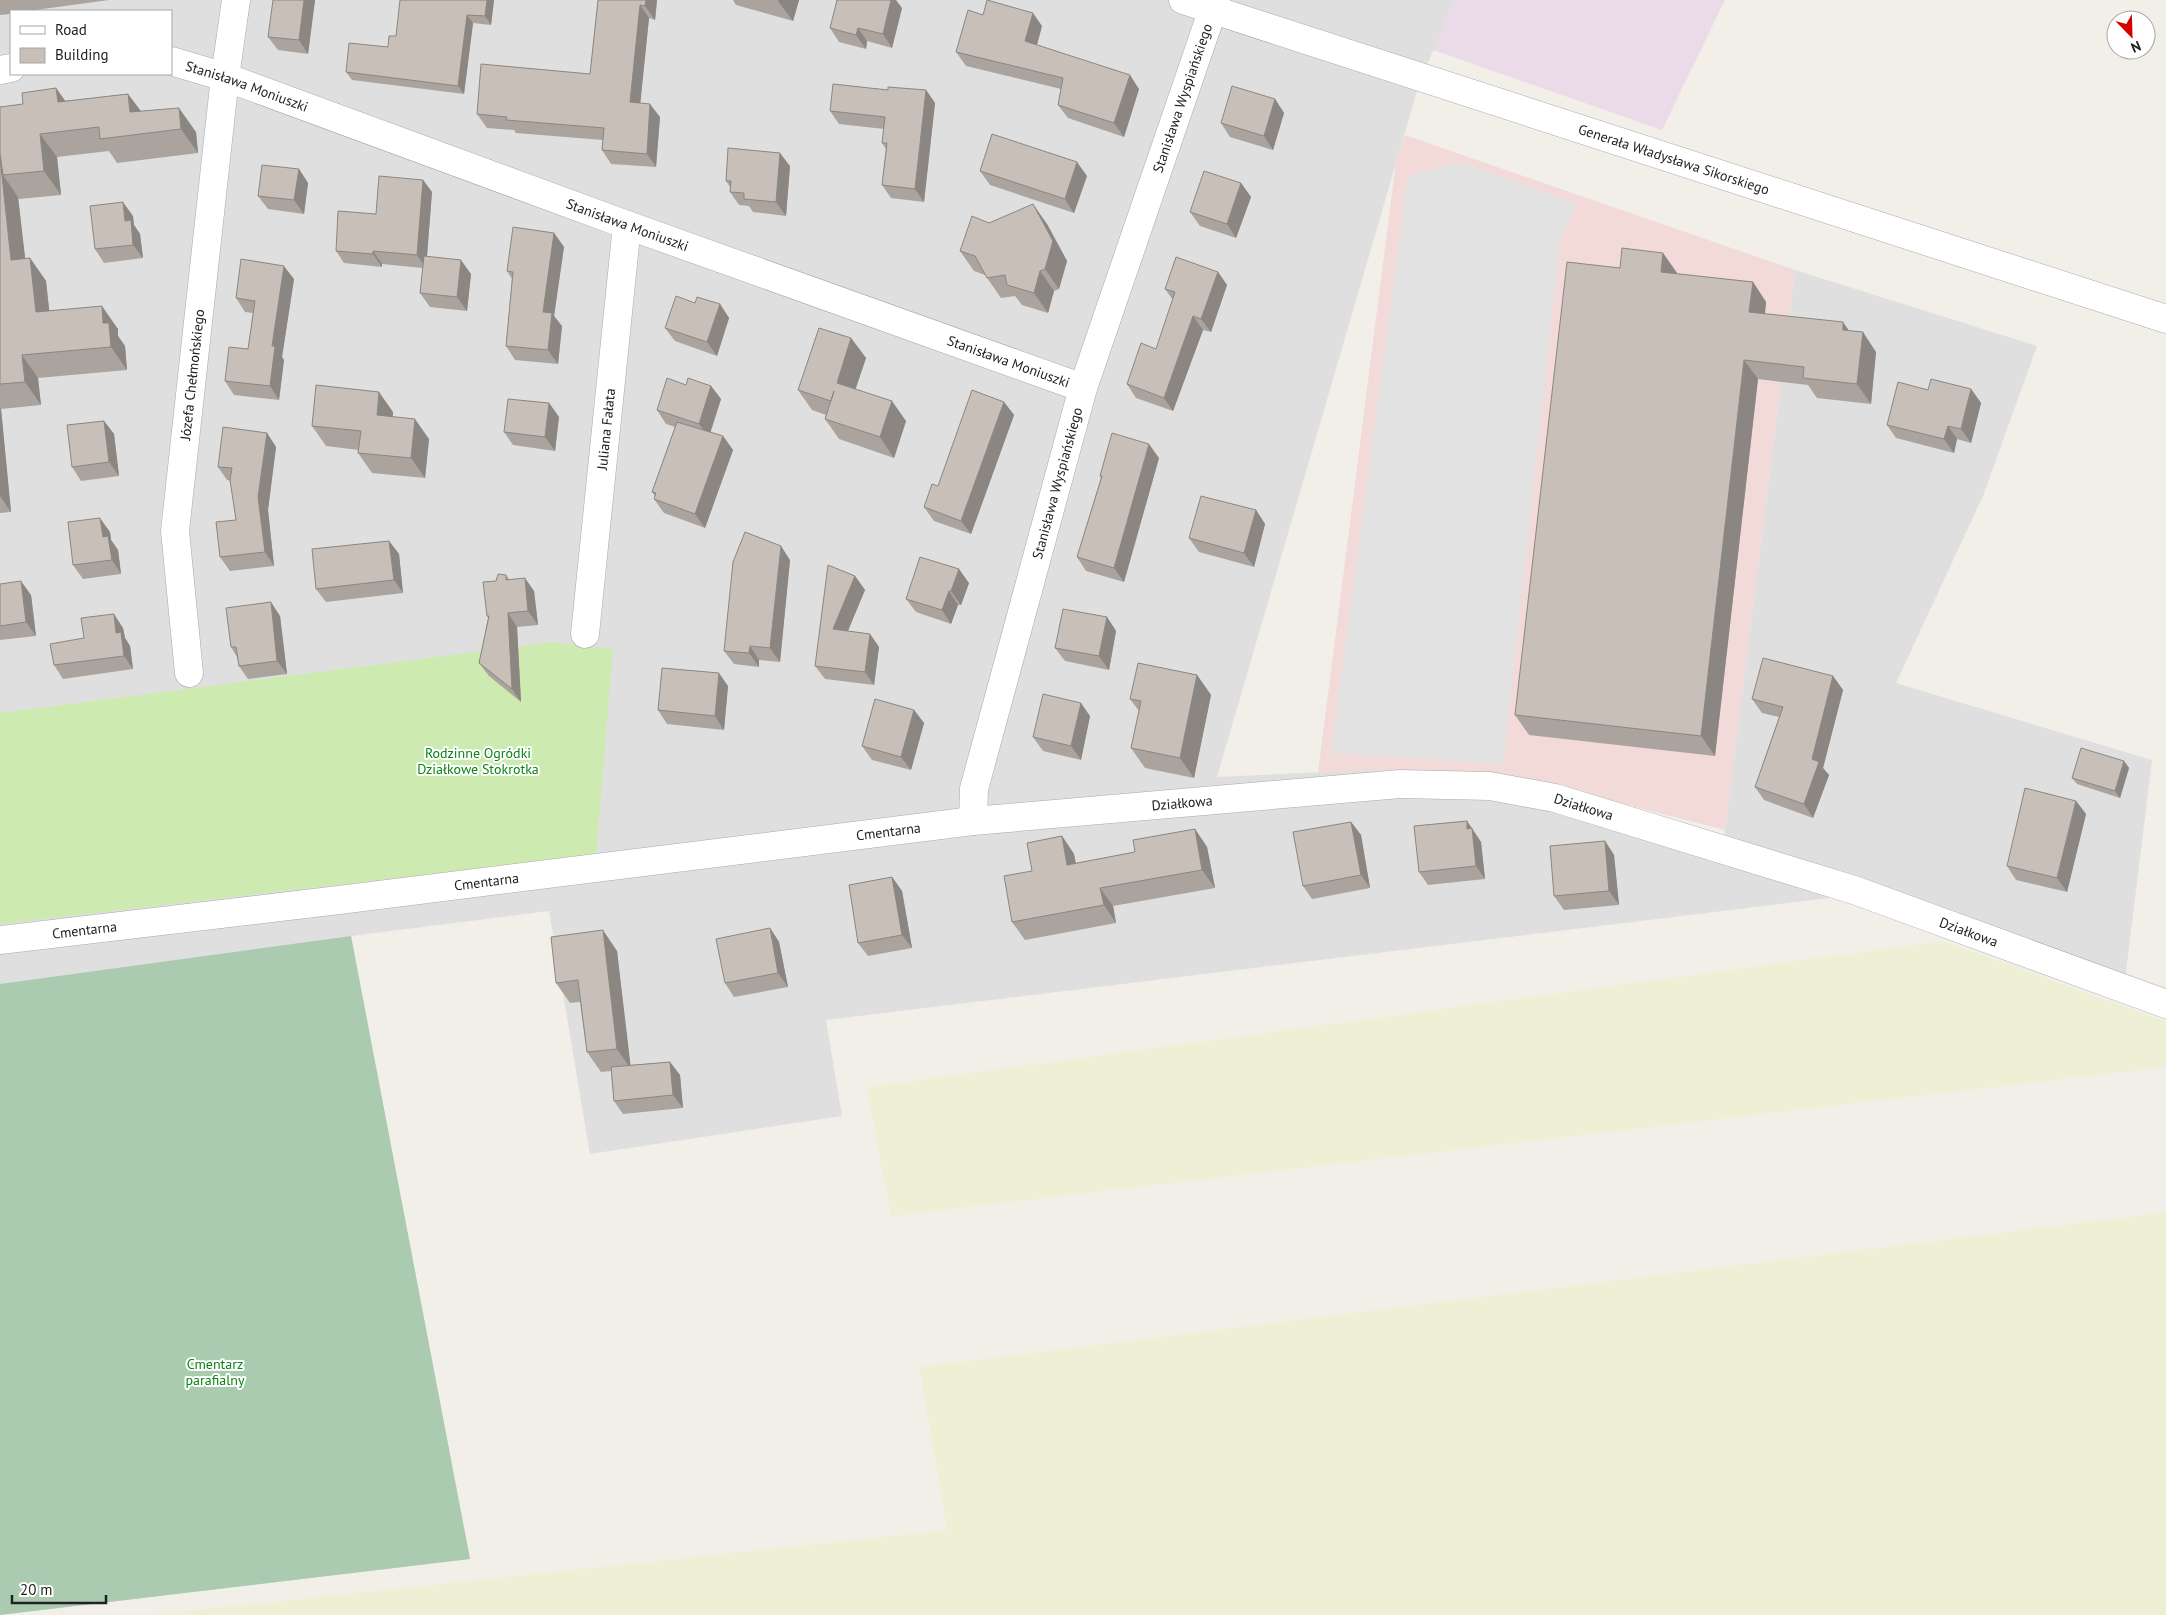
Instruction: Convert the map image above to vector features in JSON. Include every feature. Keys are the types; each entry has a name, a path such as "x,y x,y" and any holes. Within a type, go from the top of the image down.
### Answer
{"street":[{"name":"Józefa Chełmońskiego","path":"189,673 175,531 225,77 236,0"},
{"name":"Generała Władysława Sikorskiego","path":"1183,0 1215,5 1368,61 2166,319"},
{"name":"Stanisława Wyspiańskiego","path":"973,821 974,789 1083,388 1215,5"},
{"name":"Stanisława Moniuszki","path":"172,61 225,77 627,225 1083,388"},
{"name":"Juliana Fałata","path":"585,634 627,225"},
{"name":"Działkowa","path":"973,821 1400,784 1490,786 1555,798 1854,890 2166,1004"},
{"name":"Cmentarna","path":"0,940 340,900 973,821"}],"shaded area":[{"path":"0,0 1455,0 1420,81 1217,777 1370,770 1508,774 1724,836 1795,270 2037,346 1983,496 1896,683 2152,760 2125,980 1854,895 826,1020 842,1116 590,1154 549,911 351,936 470,1559 0,1615"},
{"path":"1455,0 1725,0 1662,130 1433,50"},
{"path":"1405,135 1795,270 1725,830 1508,774 1370,770 1318,773 1396,162"},
{"path":"1461,162 1576,204 1560,241 1503,764 1331,753 1408,176"}],"green space":[{"name":"Rodzinne Ogródki Działkowe Stokrotka","path":"552,642 613,649 596,855 0,924 0,713"},
{"name":"Cmentarz parafialny","path":"351,936 470,1559 0,1615 0,984"},
{"path":"1943,941 2166,1022 2166,1067 891,1216 866,1087"},
{"path":"2166,1212 2166,1615 148,1615 947,1530 919,1367"}],"building":[{"path":"273,0 304,0 299,40 268,37"},
{"path":"400,0 487,0 485,16 467,15 458,86 346,72 349,43 388,47 389,36 396,36"},
{"path":"598,0 646,0 645,6 640,5 630,102 650,104 647,154 602,150 604,128 506,120 507,117 477,114 481,64 590,74"},
{"path":"837,0 891,0 883,34 858,28 856,35 830,28"},
{"path":"987,0 1033,13 1025,41 1130,75 1114,123 1058,105 1063,78 956,52 968,10 983,15"},
{"path":"833,84 888,90 888,87 926,90 915,189 882,185 887,143 882,143 885,117 830,111"},
{"path":"1232,86 1275,99 1264,136 1221,123"},
{"path":"56,88 58,102 128,94 130,112 179,108 181,129 100,139 99,127 40,134 44,171 3,175 0,153 0,107 23,104 22,93"},
{"path":"992,134 1077,162 1065,199 980,171"},
{"path":"728,148 780,153 776,202 744,199 744,193 730,192 731,181 726,181"},
{"path":"0,157 11,260 30,258 36,312 102,306 103,323 109,323 111,347 22,355 25,382 0,384"},
{"path":"262,165 299,169 294,200 258,196"},
{"path":"1204,171 1241,183 1227,224 1190,212"},
{"path":"379,176 423,180 417,255 373,251 373,254 336,251 338,211 376,214"},
{"path":"123,202 125,221 131,220 133,245 95,249 90,206"},
{"path":"1033,204 1053,241 1045,269 1040,271 1034,293 1007,285 1005,275 987,278 975,256 960,251 972,216 989,223"},
{"path":"513,227 554,233 543,312 552,313 548,350 506,346 513,272 507,271"},
{"path":"1622,248 1663,253 1661,272 1753,282 1749,312 1843,322 1843,330 1863,332 1857,384 1803,378 1804,367 1744,360 1701,736 1515,715 1567,262 1620,268"},
{"path":"424,256 461,260 457,297 420,293"},
{"path":"1176,257 1218,272 1201,319 1193,316 1164,398 1127,384 1141,343 1156,349 1175,292 1165,289"},
{"path":"241,259 284,266 272,346 275,346 270,386 225,381 229,347 248,349 255,301 236,298"},
{"path":"676,296 695,303 697,297 720,304 707,342 665,328"},
{"path":"819,328 851,338 837,383 892,401 880,437 825,419 831,401 798,390"},
{"path":"667,378 686,385 688,378 711,386 699,424 657,410"},
{"path":"1931,379 1971,389 1961,429 1948,426 1944,439 1887,425 1898,382 1928,390"},
{"path":"316,385 379,392 377,415 415,419 411,458 358,453 361,431 312,426"},
{"path":"972,390 1004,402 961,521 924,507 932,484 938,486"},
{"path":"508,399 549,403 545,437 504,432"},
{"path":"104,421 109,462 72,467 67,425"},
{"path":"677,422 723,436 695,514 654,499 656,493 652,492"},
{"path":"223,427 267,433 258,497 265,552 220,557 216,522 236,520 230,480 232,468 218,467"},
{"path":"1112,433 1149,444 1114,568 1077,557 1102,476 1100,476"},
{"path":"1201,496 1256,510 1244,553 1189,538"},
{"path":"100,518 103,537 108,536 112,560 73,565 68,522"},
{"path":"745,532 781,546 770,648 750,646 749,653 724,651 733,562"},
{"path":"389,541 394,580 316,589 312,549"},
{"path":"920,557 959,569 942,610 906,599"},
{"path":"828,565 855,576 833,629 870,634 865,672 815,666"},
{"path":"498,574 506,575 506,580 525,578 528,611 508,613 512,689 479,663 489,616 487,616 483,582 496,581"},
{"path":"21,581 26,622 0,626 0,584"},
{"path":"271,602 277,661 239,666 236,647 231,647 226,608"},
{"path":"1063,609 1107,617 1099,656 1055,648"},
{"path":"114,614 116,633 121,632 124,656 54,665 50,644 84,638 81,618"},
{"path":"1763,658 1833,676 1812,759 1819,762 1804,804 1755,787 1783,707 1752,699"},
{"path":"1138,663 1197,675 1180,758 1131,748 1141,701 1130,699"},
{"path":"662,668 719,673 715,716 658,710"},
{"path":"1043,694 1081,703 1071,746 1033,737"},
{"path":"875,699 914,710 901,757 862,746"},
{"path":"2081,748 2124,761 2115,791 2072,778"},
{"path":"2025,788 2076,801 2057,878 2007,866"},
{"path":"1467,821 1467,829 1472,828 1476,866 1419,872 1414,826"},
{"path":"1351,822 1361,875 1303,886 1293,832"},
{"path":"1195,829 1202,870 1100,888 1104,905 1012,922 1004,876 1032,871 1027,843 1062,836 1067,865 1135,852 1133,840"},
{"path":"1605,841 1609,891 1554,896 1550,846"},
{"path":"892,877 902,935 858,943 849,885"},
{"path":"770,928 778,973 725,983 716,939"},
{"path":"603,930 617,1049 587,1052 578,980 556,983 551,937"},
{"path":"670,1062 673,1095 614,1101 611,1067"}]}
